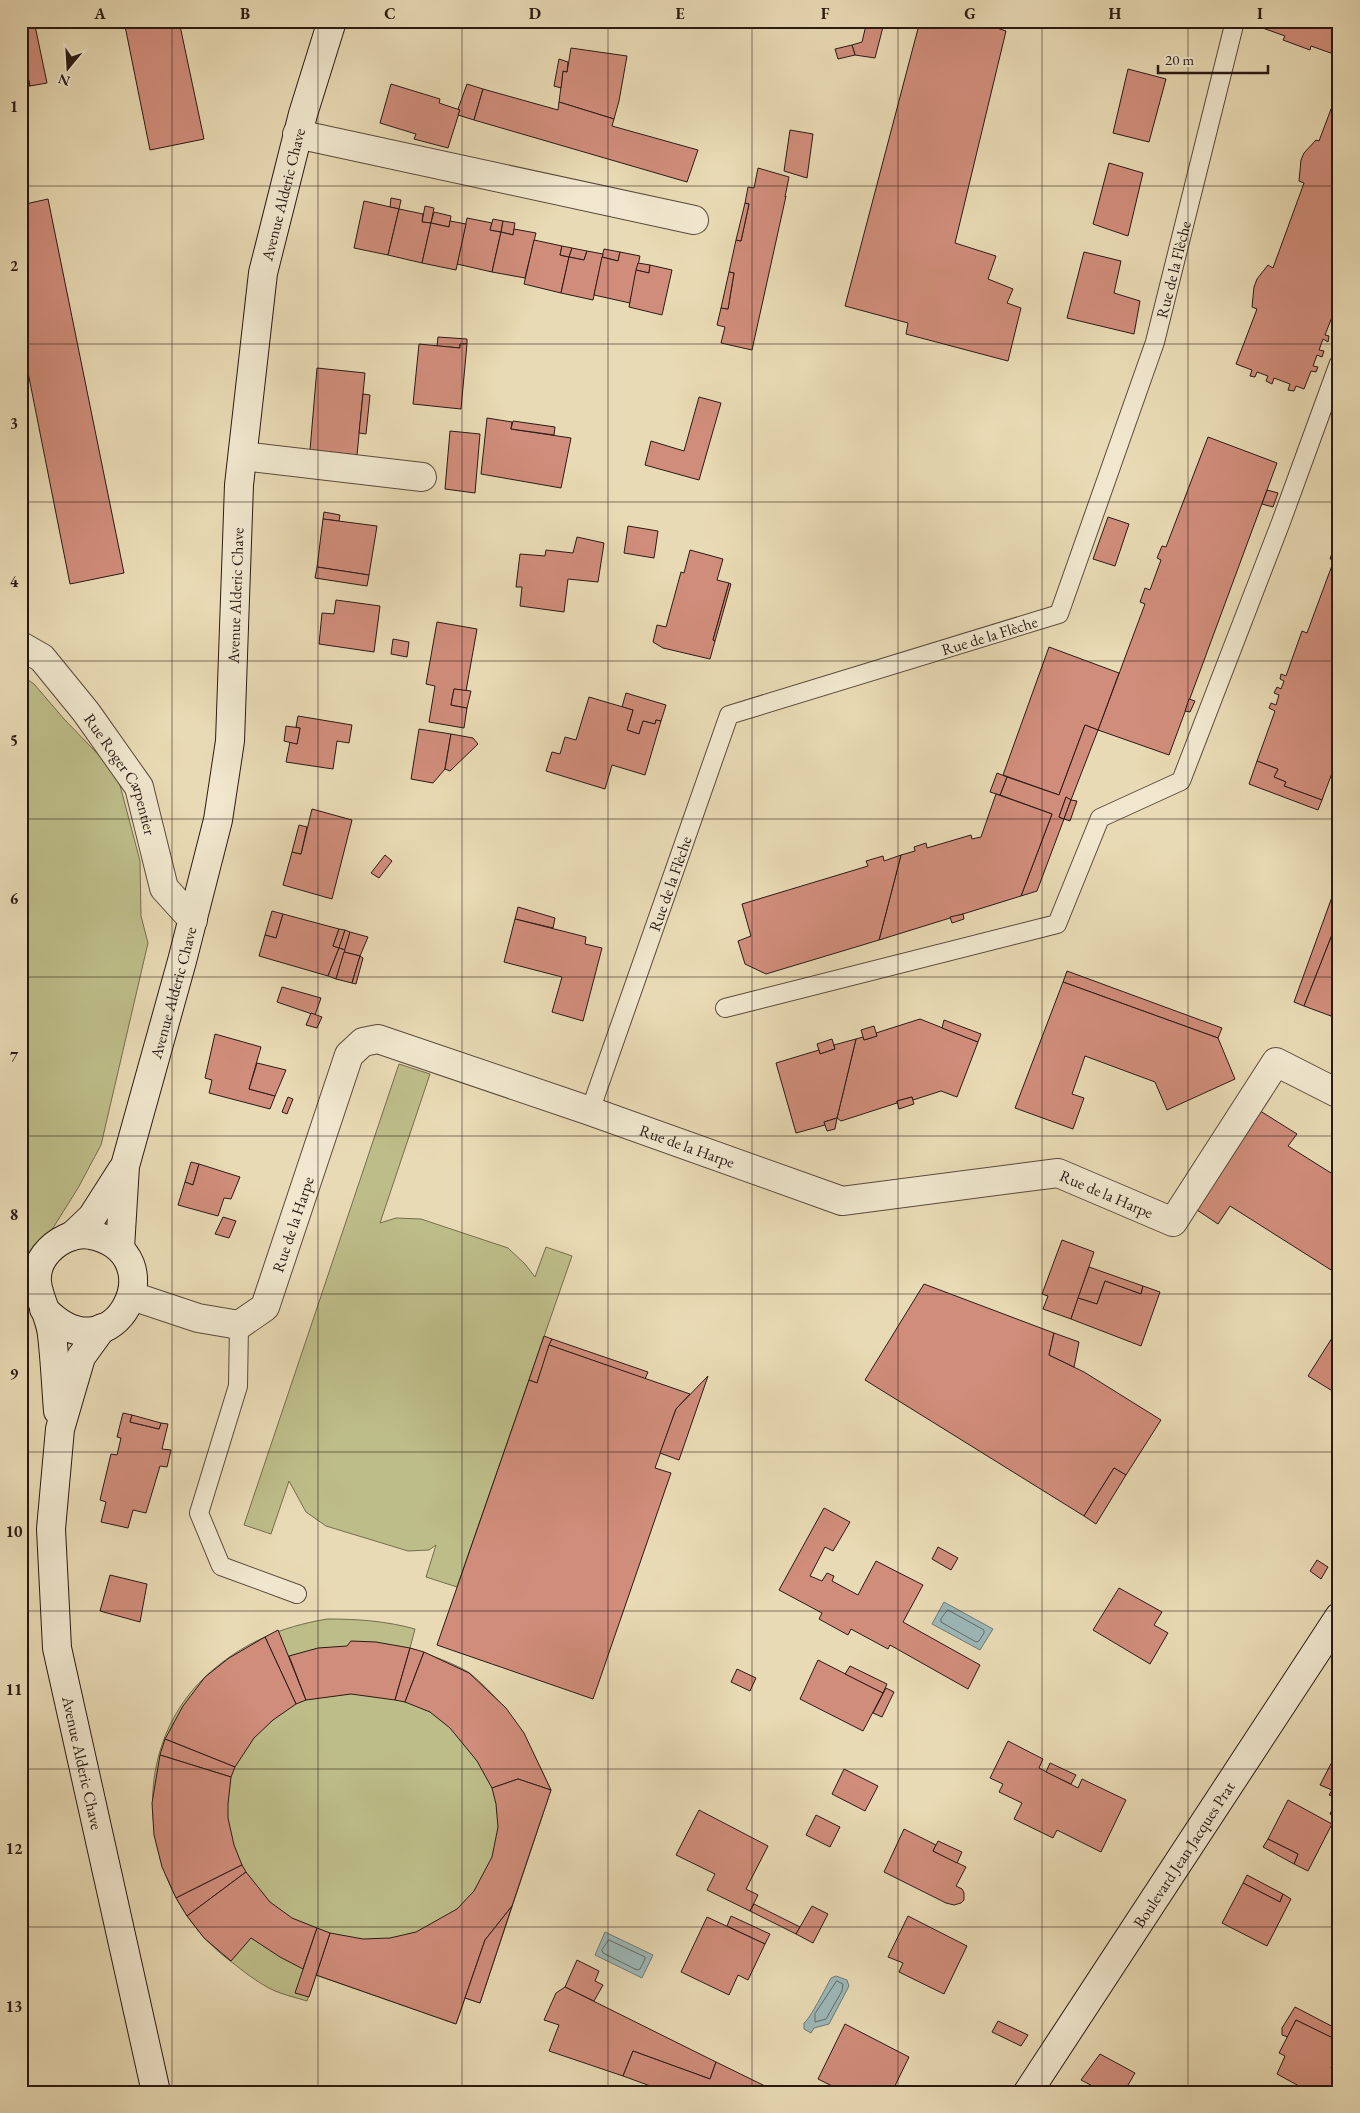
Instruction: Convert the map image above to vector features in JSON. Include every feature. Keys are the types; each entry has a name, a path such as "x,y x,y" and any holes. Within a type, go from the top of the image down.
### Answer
{"street":[{"name":"Avenue Alderic Chave","path":"120,1248 125,1166 193,920 218,820 230,741 239,485 262,273 297,134 332,21"},
{"path":"297,134 694,220"},
{"path":"242,456 422,477"},
{"name":"Rue Roger Carpentier","path":"21,646 42,658 86,712 139,788 164,888 193,920"},
{"name":"Rue de la Harpe","path":"239,1325 265,1307 349,1055 363,1042 378,1039 590,1111 842,1201 1058,1173 1173,1222 1276,1062 1339,1094"},
{"name":"Avenue Alderic Chave","path":"72,1236 92,1218 125,1166"},
{"path":"89,1234 106,1238 120,1248 130,1262 134,1279 132,1296 126,1310 116,1321 102,1328 86,1331 70,1328 55,1321 44,1308 37,1291 37,1274 44,1257 56,1244 72,1236 89,1234"},
{"path":"132,1296 198,1318 239,1325"},
{"name":"Avenue Alderic Chave","path":"44,1308 52,1332 60,1429 51,1529 57,1648 160,2088"},
{"name":"Avenue Alderic Chave","path":"60,1429 81,1357 102,1328"},
{"name":"Boulevard Jean Jacques Prat","path":"1028,2092 1339,1617"}],"lane":[{"name":"Rue de la Flèche","path":"590,1111 729,715 1059,614 1155,342 1235,21"},
{"path":"725,1008 1057,924 1100,818 1181,781 1282,522 1339,363"},
{"path":"239,1325 238,1386 199,1513 221,1566 297,1594"}],"green space":[{"path":"21,675 34,684 64,719 117,774 140,861 141,916 148,943 101,1145 78,1188 33,1260 21,1264"},
{"path":"399,1064 430,1074 380,1223 396,1218 421,1219 508,1248 525,1264 535,1277 546,1247 572,1256 457,1587 426,1577 436,1545 429,1550 408,1551 326,1526 306,1512 289,1481 271,1534 244,1525"},
{"path":"327,1619 372,1621 415,1629 410,1648 466,1671 486,1687 498,1700 527,1741 551,1790 480,2003 465,1998 456,2024 316,1975 307,2001 268,1988 225,1957 197,1929 175,1896 160,1859 153,1820 154,1781 163,1743 180,1707 206,1676 233,1654 262,1638 278,1632"}],"water":[{"path":"944,1602 993,1629 980,1650 932,1624"},
{"path":"605,1932 653,1955 642,1978 595,1955"},
{"path":"836,1976 847,1980 849,1986 829,2024 814,2028 811,2033 804,2029 804,2023 831,1978"}],"building":[{"path":"21,21 34,21 47,83 30,86 23,55 21,56"},
{"path":"124,21 179,21 204,139 150,150"},
{"path":"867,21 884,23 875,58 855,55 852,45 862,42"},
{"path":"920,21 976,21 1006,31 955,243 996,256 988,279 1013,289 1007,303 1021,308 1008,361 906,334 908,323 845,306"},
{"path":"1243,21 1339,21 1339,56 1311,46 1310,50 1283,40 1285,36"},
{"path":"852,45 855,55 838,59 835,49"},
{"path":"571,48 627,56 614,119 559,102 563,71 567,72"},
{"path":"23,55 30,86 21,88 21,56"},
{"path":"559,59 568,62 567,72 563,71 561,88 554,86"},
{"path":"1128,69 1166,79 1149,142 1113,133"},
{"path":"391,84 440,99 439,103 460,110 448,148 414,139 416,134 380,123"},
{"path":"467,84 483,89 474,120 458,115 460,110 458,109"},
{"path":"483,89 558,110 559,102 614,119 612,126 698,150 687,182 474,120"},
{"path":"1336,96 1339,97 1339,286 1336,292 1339,293 1339,299 1325,335 1329,336 1328,342 1323,339 1319,350 1324,351 1322,357 1317,355 1313,366 1318,367 1316,372 1311,371 1304,389 1296,386 1294,391 1288,390 1290,384 1274,378 1272,384 1266,381 1268,376 1257,372 1255,377 1250,376 1252,370 1236,364 1257,309 1252,307 1254,287 1257,279 1268,265 1273,268 1304,183 1299,181 1301,160 1304,153 1316,140 1319,141"},
{"path":"790,130 813,134 807,178 784,171"},
{"path":"1109,163 1143,173 1128,236 1093,224"},
{"path":"758,168 789,177 752,350 721,343 725,327 717,325 721,308 728,309 734,273 729,272 736,240 741,241 749,204 745,203 748,187 754,188"},
{"path":"391,198 401,200 399,209 390,207"},
{"path":"48,199 124,573 70,584 21,337 21,205"},
{"path":"364,201 399,209 388,255 354,248"},
{"path":"745,203 749,204 741,241 736,240"},
{"path":"425,206 434,208 431,223 422,222"},
{"path":"399,209 423,214 422,222 431,223 422,263 388,255"},
{"path":"434,212 451,216 449,227 431,223"},
{"path":"467,218 492,223 490,230 501,232 492,272 457,264"},
{"path":"493,219 503,221 501,232 490,230"},
{"path":"450,221 466,224 456,270 422,263 431,223 449,227"},
{"path":"503,221 515,223 513,235 501,232"},
{"path":"514,229 536,233 525,278 492,272 501,232 513,235"},
{"path":"534,240 562,246 560,255 569,257 561,293 524,284"},
{"path":"562,246 572,248 569,257 560,255"},
{"path":"572,248 587,251 584,260 569,257"},
{"path":"604,249 620,252 618,261 602,257"},
{"path":"587,251 603,254 593,300 561,293 569,257 584,260"},
{"path":"620,252 640,256 630,303 594,295 602,257 618,261"},
{"path":"1084,252 1121,261 1114,293 1140,301 1134,334 1067,318"},
{"path":"638,263 650,265 649,273 636,270"},
{"path":"650,265 672,270 662,315 629,307 636,270 649,273"},
{"path":"729,272 734,273 728,309 721,308"},
{"path":"438,337 467,339 467,344 460,344 460,348 437,346"},
{"path":"419,344 460,348 460,344 467,344 461,409 413,404"},
{"path":"317,368 365,373 357,455 310,450"},
{"path":"363,394 370,395 366,434 359,433"},
{"path":"699,397 721,403 699,480 645,465 651,441 684,451"},
{"path":"487,418 512,422 511,429 571,438 561,488 481,474"},
{"path":"513,421 555,427 554,435 511,429"},
{"path":"450,431 480,434 475,493 445,489"},
{"path":"1208,437 1277,463 1169,755 1098,730 1145,604 1140,602 1145,588 1150,590 1161,560 1157,558 1162,546 1166,547"},
{"path":"1267,490 1278,493 1273,507 1262,504"},
{"path":"324,512 340,515 339,521 323,519"},
{"path":"1108,517 1129,524 1115,566 1093,559"},
{"path":"323,519 377,526 369,575 317,567"},
{"path":"628,526 658,531 654,558 624,553"},
{"path":"1339,533 1339,743 1334,755 1338,757 1322,800 1284,786 1286,782 1274,777 1278,769 1257,761 1275,711 1269,708 1271,703 1276,705 1279,695 1274,693 1277,687 1281,689 1284,681 1280,679 1281,674 1286,676 1302,631 1307,633 1334,560 1330,559"},
{"path":"577,537 604,543 598,582 568,579 564,612 520,606 522,587 516,587 520,554 545,556 546,550 573,553"},
{"path":"690,550 723,559 717,580 729,583 713,640 715,641 710,659 663,648 653,642 657,625 666,627 681,572 684,573"},
{"path":"317,567 369,575 367,586 315,578"},
{"path":"729,583 731,584 715,641 713,640"},
{"path":"336,600 380,606 374,652 319,644 322,613 334,614"},
{"path":"437,622 477,629 466,691 454,689 451,705 467,708 464,728 429,722 435,686 426,684"},
{"path":"393,639 409,642 407,657 391,654"},
{"path":"1049,647 1119,673 1098,730 1085,725 1059,795 1003,775"},
{"path":"454,689 471,691 467,708 451,705"},
{"path":"626,693 666,705 661,721 656,720 655,724 643,721 639,734 627,730 633,710 622,707"},
{"path":"589,697 633,710 627,730 639,734 643,721 655,724 656,720 661,721 645,775 612,765 605,789 546,771 552,752 560,754 565,737 576,740"},
{"path":"1189,699 1195,701 1190,712 1185,711"},
{"path":"298,716 352,725 349,743 337,741 333,769 286,762 290,742 297,744 300,728 296,727"},
{"path":"1085,725 1098,730 1071,800 1066,797 1059,817 1064,819 1037,891 1021,896 1052,814 1000,795 1007,777 1059,795"},
{"path":"286,726 300,728 297,744 284,741"},
{"path":"419,729 451,734 445,769 433,783 411,779"},
{"path":"451,734 473,738 478,744 450,771 445,769"},
{"path":"1257,761 1278,769 1274,777 1286,782 1284,786 1322,800 1318,810 1249,784"},
{"path":"997,773 1007,777 1000,795 990,792"},
{"path":"996,794 1052,814 1021,896 879,940 901,855 915,851 914,847 926,843 927,848 971,835 972,839 981,837"},
{"path":"1066,797 1071,800 1064,819 1059,817"},
{"path":"1071,800 1077,801 1070,821 1064,819"},
{"path":"312,809 352,820 332,899 283,885 292,852 301,854"},
{"path":"299,825 307,827 301,854 292,852"},
{"path":"385,855 392,861 379,878 371,873"},
{"path":"901,855 879,940 766,974 745,964 738,941 751,936 742,904 868,866 866,861 883,856 884,861"},
{"path":"1336,886 1339,886 1339,917 1304,1006 1294,1002"},
{"path":"518,907 555,918 553,928 515,919"},
{"path":"272,911 283,914 276,938 265,935"},
{"path":"283,914 339,929 333,946 339,948 328,976 259,956 265,935 276,938"},
{"path":"963,914 964,919 952,923 950,917"},
{"path":"1339,917 1339,1019 1304,1006"},
{"path":"515,919 586,937 585,944 602,948 583,1021 552,1012 562,977 504,962"},
{"path":"339,929 345,930 339,948 333,946"},
{"path":"345,930 350,932 345,950 339,948"},
{"path":"350,932 368,937 360,956 344,952"},
{"path":"339,948 345,950 336,979 328,976"},
{"path":"344,952 360,956 352,983 336,979"},
{"path":"360,956 363,958 356,984 352,983"},
{"path":"1067,971 1222,1028 1218,1038 1063,982"},
{"path":"1063,982 1218,1038 1235,1079 1167,1110 1155,1082 1085,1056 1072,1094 1084,1098 1073,1129 1015,1108"},
{"path":"282,987 321,998 315,1015 277,1002"},
{"path":"311,1013 322,1017 317,1028 306,1025"},
{"path":"920,1019 978,1042 957,1097 941,1091 913,1100 912,1097 897,1101 897,1103 841,1121 837,1118 856,1039 863,1037 864,1040 877,1036 876,1033"},
{"path":"944,1020 981,1034 978,1042 942,1028"},
{"path":"874,1026 877,1036 864,1040 861,1030"},
{"path":"215,1034 261,1047 249,1089 275,1096 270,1109 209,1093 212,1080 205,1078"},
{"path":"832,1039 835,1049 820,1054 817,1044"},
{"path":"856,1039 837,1118 824,1122 825,1125 796,1133 776,1063 819,1050 820,1054 835,1049 834,1045"},
{"path":"257,1063 286,1070 275,1096 249,1089"},
{"path":"288,1097 293,1099 287,1114 282,1112"},
{"path":"912,1097 914,1104 899,1109 897,1101"},
{"path":"1257,1109 1297,1134 1288,1146 1339,1178 1339,1275 1230,1206 1218,1224 1194,1208"},
{"path":"837,1118 835,1129 827,1131 824,1122"},
{"path":"191,1162 199,1164 193,1185 185,1182"},
{"path":"199,1164 240,1177 231,1199 224,1198 218,1216 178,1205 185,1182 193,1185"},
{"path":"223,1217 236,1221 229,1238 215,1234"},
{"path":"1062,1240 1094,1252 1071,1319 1043,1309 1048,1296 1042,1294"},
{"path":"1089,1267 1143,1286 1141,1294 1105,1281 1097,1304 1078,1298"},
{"path":"1105,1281 1141,1294 1143,1286 1160,1292 1141,1346 1071,1319 1078,1298 1097,1304"},
{"path":"924,1284 1054,1333 1049,1355 1084,1372 1161,1420 1126,1475 1114,1468 1084,1516 865,1380"},
{"path":"1339,1327 1339,1395 1308,1376"},
{"path":"1054,1333 1079,1342 1074,1367 1049,1355"},
{"path":"544,1336 552,1339 537,1383 529,1380"},
{"path":"552,1339 648,1372 645,1379 549,1345"},
{"path":"549,1345 690,1394 676,1409 655,1468 671,1473 593,1699 437,1645 529,1380 537,1383"},
{"path":"708,1376 679,1460 660,1453 676,1409"},
{"path":"123,1413 132,1415 130,1422 159,1429 161,1423 168,1424 162,1449 171,1450 167,1467 160,1466 146,1513 133,1510 128,1528 101,1522 106,1502 100,1500 111,1454 117,1455 121,1438 117,1437"},
{"path":"132,1415 161,1423 159,1429 130,1422"},
{"path":"1114,1468 1126,1475 1096,1524 1084,1516"},
{"path":"824,1508 850,1522 833,1551 825,1547 810,1576 822,1581 827,1573 834,1576 832,1581 858,1595 876,1561 923,1585 903,1622 980,1665 968,1689 890,1645 888,1649 851,1629 848,1635 819,1619 822,1613 779,1590"},
{"path":"938,1547 958,1558 951,1570 932,1559"},
{"path":"1317,1560 1328,1567 1321,1579 1310,1571"},
{"path":"110,1575 147,1584 140,1622 100,1611"},
{"path":"1119,1588 1162,1612 1154,1625 1168,1633 1150,1664 1093,1630"},
{"path":"278,1630 306,1700 296,1704 265,1637"},
{"path":"265,1637 296,1704 273,1720 254,1738 235,1767 165,1739 183,1706 205,1677 229,1658"},
{"path":"351,1641 376,1642 410,1648 395,1700 351,1694 306,1700 289,1656 318,1648 347,1646"},
{"path":"410,1648 424,1652 405,1702 395,1700"},
{"path":"424,1652 469,1673 506,1708 524,1733 551,1790 518,1779 492,1788 477,1761 450,1728 430,1712 405,1702"},
{"path":"818,1660 883,1693 863,1731 800,1699"},
{"path":"850,1666 887,1684 883,1693 845,1674"},
{"path":"737,1669 756,1678 750,1691 731,1682"},
{"path":"886,1688 894,1692 882,1717 873,1713"},
{"path":"1339,1713 1339,1731 1332,1728"},
{"path":"165,1739 235,1767 231,1777 160,1755"},
{"path":"1008,1741 1043,1759 1039,1768 1078,1788 1082,1779 1126,1800 1101,1852 1057,1830 1053,1838 1014,1819 1022,1803 999,1792 1003,1784 990,1778"},
{"path":"160,1755 231,1777 228,1818 234,1845 242,1865 176,1898 162,1867 154,1835 152,1803"},
{"path":"1335,1756 1339,1758 1339,1799 1329,1795 1332,1790 1320,1785"},
{"path":"1050,1763 1076,1775 1071,1784 1046,1772"},
{"path":"844,1769 878,1786 865,1811 832,1794"},
{"path":"518,1779 551,1790 512,1906 485,1940 456,2024 316,1975 330,1933 363,1939 390,1938 416,1932 457,1909 474,1891 492,1857 498,1827 496,1804 492,1788"},
{"path":"1337,1799 1339,1815 1337,1818 1330,1814"},
{"path":"1288,1800 1332,1824 1308,1871 1294,1864 1298,1854 1268,1839"},
{"path":"699,1810 768,1846 746,1889 758,1895 750,1911 707,1890 715,1874 676,1855"},
{"path":"816,1815 840,1827 830,1847 806,1835"},
{"path":"904,1829 936,1845 933,1851 966,1867 956,1886 962,1889 964,1893 964,1900 961,1903 954,1905 946,1903 884,1872"},
{"path":"1268,1839 1298,1854 1294,1864 1263,1847"},
{"path":"938,1841 962,1852 957,1863 933,1851"},
{"path":"242,1865 246,1872 187,1916 176,1898"},
{"path":"246,1872 270,1902 292,1918 317,1928 303,1969 251,1938 231,1961 204,1938 187,1916"},
{"path":"1247,1875 1283,1894 1280,1902 1243,1883"},
{"path":"1243,1883 1280,1902 1283,1894 1291,1899 1267,1946 1222,1923"},
{"path":"754,1904 800,1927 796,1934 750,1911"},
{"path":"512,1906 480,2003 465,1998 485,1940"},
{"path":"812,1906 828,1914 813,1943 796,1934"},
{"path":"731,1916 770,1934 765,1944 727,1926"},
{"path":"908,1916 967,1946 944,1994 899,1972 903,1963 888,1957"},
{"path":"707,1917 765,1944 748,1980 738,1975 729,1995 681,1972"},
{"path":"317,1928 330,1933 309,1997 295,1993"},
{"path":"577,1960 599,1971 595,1981 603,1985 594,2001 565,1987"},
{"path":"565,1987 716,2062 710,2079 633,2051 623,2076 549,2051 559,2025 544,2020 556,1993"},
{"path":"1295,2007 1339,2030 1338,2041 1296,2020 1288,2037 1282,2035 1282,2028"},
{"path":"1296,2020 1339,2041 1339,2054 1331,2068 1339,2072 1328,2092 1310,2092 1277,2074 1285,2056 1279,2053"},
{"path":"998,2021 1028,2035 1021,2046 992,2032"},
{"path":"845,2024 909,2057 892,2092 844,2092 818,2079"},
{"path":"633,2051 710,2079 716,2062 765,2086 762,2092 667,2092 623,2076"},
{"path":"1100,2054 1135,2073 1124,2092 1104,2092 1081,2080"},
{"path":"1339,2054 1339,2071 1331,2068"}]}
